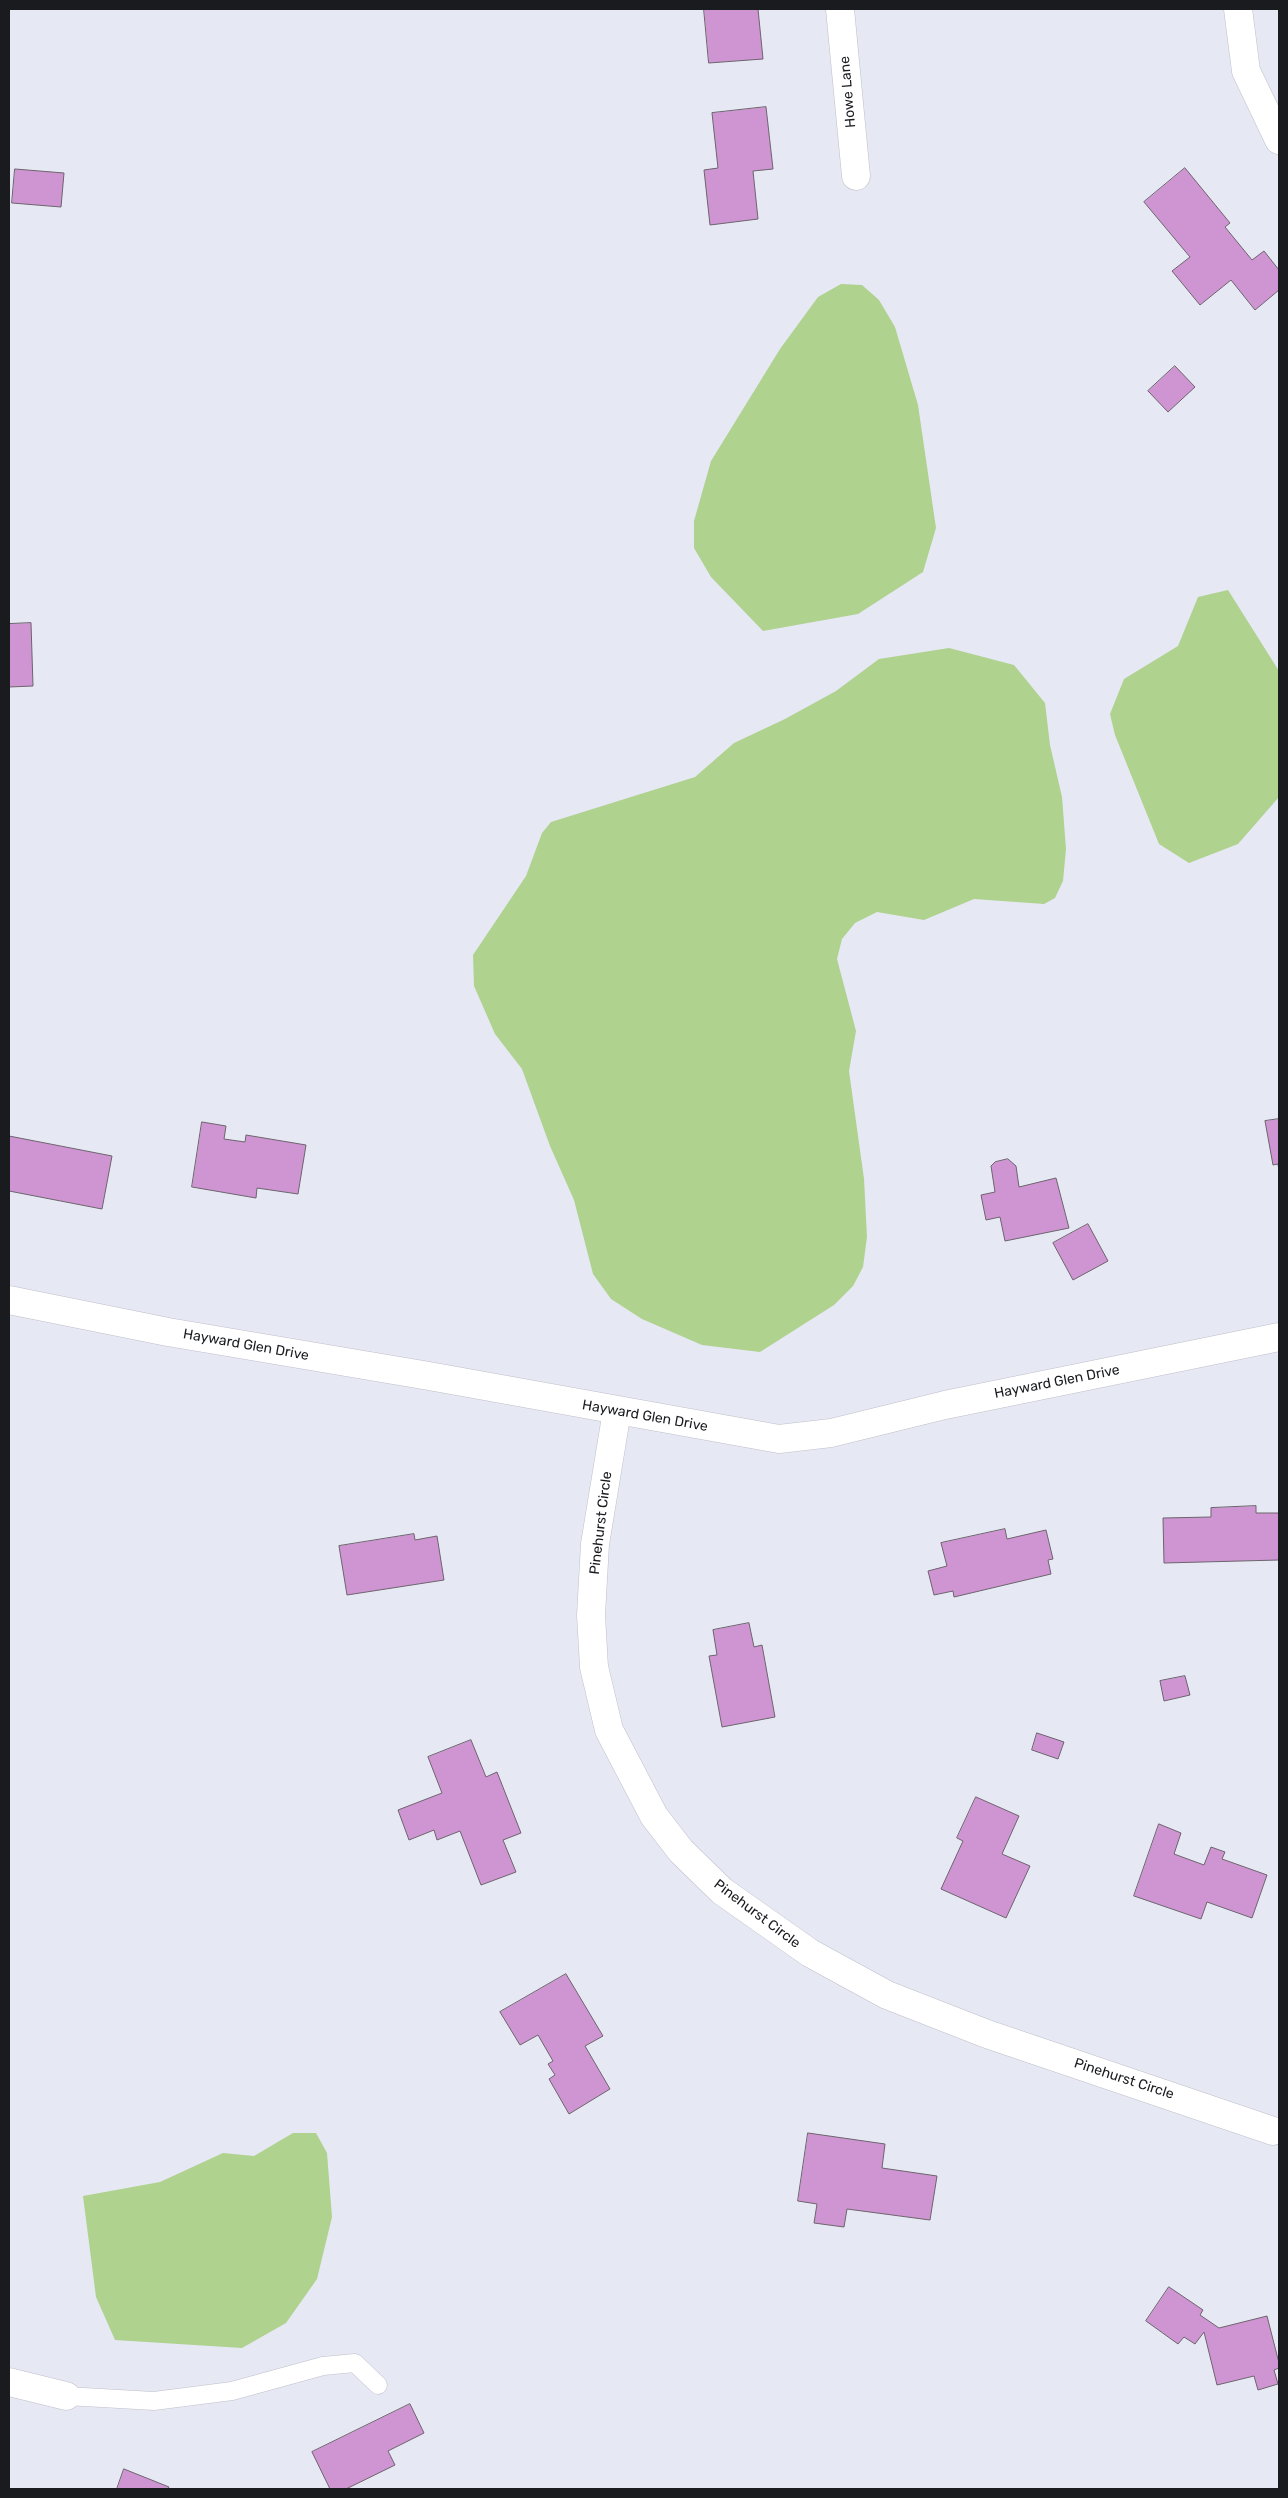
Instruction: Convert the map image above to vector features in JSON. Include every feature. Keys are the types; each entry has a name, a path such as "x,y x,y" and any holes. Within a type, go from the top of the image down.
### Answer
{"street":[{"name":"Howe Lane","path":"840,9 856,176"},
{"path":"1238,9 1246,72 1279,140"},
{"name":"Hayward Glen Drive","path":"9,1300 168,1332 429,1376 779,1439 831,1433 944,1405 1279,1337"},
{"name":"Pinehurst Circle","path":"618,1411 595,1544 592,1615 594,1667 613,1738 654,1816 682,1851 722,1891 810,1953 887,1995 987,2034 1273,2131"},
{"path":"9,2382 66,2396"}],"lane":[{"path":"66,2396 154,2401 232,2391 323,2366 354,2363 378,2384"}],"green space":[{"path":"841,284 862,285 879,300 895,327 918,405 936,528 923,572 858,614 763,631 711,577 694,548 694,521 711,461 780,349 818,297"},
{"path":"1228,590 1279,671 1279,797 1238,844 1189,863 1159,844 1115,735 1110,714 1124,679 1178,646 1198,597"},
{"path":"949,648 1014,665 1045,703 1050,745 1062,797 1066,849 1063,881 1055,898 1044,904 974,899 924,920 877,912 855,923 842,939 837,959 856,1031 849,1071 864,1179 867,1237 863,1267 853,1286 834,1305 760,1352 702,1345 642,1319 611,1299 593,1274 574,1200 550,1146 522,1069 495,1034 474,986 473,955 526,876 542,833 551,822 695,777 734,743 785,719 836,691 879,659"},
{"path":"293,2133 316,2133 327,2153 332,2217 317,2279 286,2323 242,2348 115,2340 96,2297 83,2196 160,2182 223,2153 254,2156"}],"building":[{"path":"704,9 758,9 763,59 709,63"},
{"path":"766,107 773,169 753,171 758,219 710,225 704,170 718,168 712,113"},
{"path":"1185,168 1230,223 1225,227 1252,260 1264,251 1279,270 1279,290 1255,310 1231,280 1200,305 1172,271 1190,257 1144,202"},
{"path":"15,169 64,173 61,207 12,203"},
{"path":"1175,366 1195,387 1168,412 1148,391"},
{"path":"31,623 33,686 9,687 9,624"},
{"path":"1279,1119 1279,1171 1278,1164 1273,1165 1265,1121"},
{"path":"202,1122 226,1126 224,1139 245,1142 246,1135 306,1145 298,1194 257,1188 256,1198 192,1187"},
{"path":"9,1136 112,1156 102,1209 9,1191"},
{"path":"1008,1159 1016,1166 1019,1187 1056,1178 1069,1228 1005,1241 1000,1217 986,1220 981,1195 995,1192 991,1166 995,1162"},
{"path":"1088,1224 1108,1261 1073,1280 1053,1243"},
{"path":"1256,1506 1256,1513 1279,1513 1279,1560 1164,1563 1163,1518 1211,1517 1211,1508"},
{"path":"1005,1529 1007,1539 1046,1530 1053,1559 1048,1560 1051,1574 954,1597 953,1591 934,1595 928,1571 947,1566 941,1543"},
{"path":"414,1534 415,1540 437,1536 444,1580 347,1595 339,1546"},
{"path":"749,1623 754,1647 762,1645 775,1717 722,1727 709,1656 717,1655 713,1630"},
{"path":"1185,1676 1190,1695 1164,1701 1160,1681"},
{"path":"1037,1733 1064,1742 1058,1759 1032,1750"},
{"path":"471,1740 486,1777 497,1772 521,1833 503,1840 516,1872 481,1885 460,1831 437,1840 434,1830 409,1840 398,1810 442,1793 428,1757"},
{"path":"976,1797 1019,1816 1002,1854 1030,1866 1006,1918 941,1889 963,1841 957,1838"},
{"path":"1159,1824 1181,1833 1174,1854 1204,1865 1211,1847 1225,1852 1222,1859 1267,1875 1252,1918 1207,1902 1201,1919 1134,1896"},
{"path":"566,1974 603,2036 585,2046 610,2089 569,2114 549,2079 555,2075 548,2064 553,2061 538,2035 520,2045 500,2012"},
{"path":"808,2133 885,2144 882,2168 937,2176 930,2220 847,2209 844,2227 814,2223 817,2204 798,2201"},
{"path":"1169,2287 1203,2310 1200,2315 1219,2328 1267,2316 1279,2363 1279,2368 1274,2370 1278,2384 1258,2390 1254,2376 1217,2385 1204,2332 1195,2344 1184,2337 1178,2344 1146,2321"},
{"path":"410,2404 424,2433 388,2451 395,2465 346,2489 330,2489 312,2452"},
{"path":"124,2469 169,2487 168,2489 117,2489"}]}
